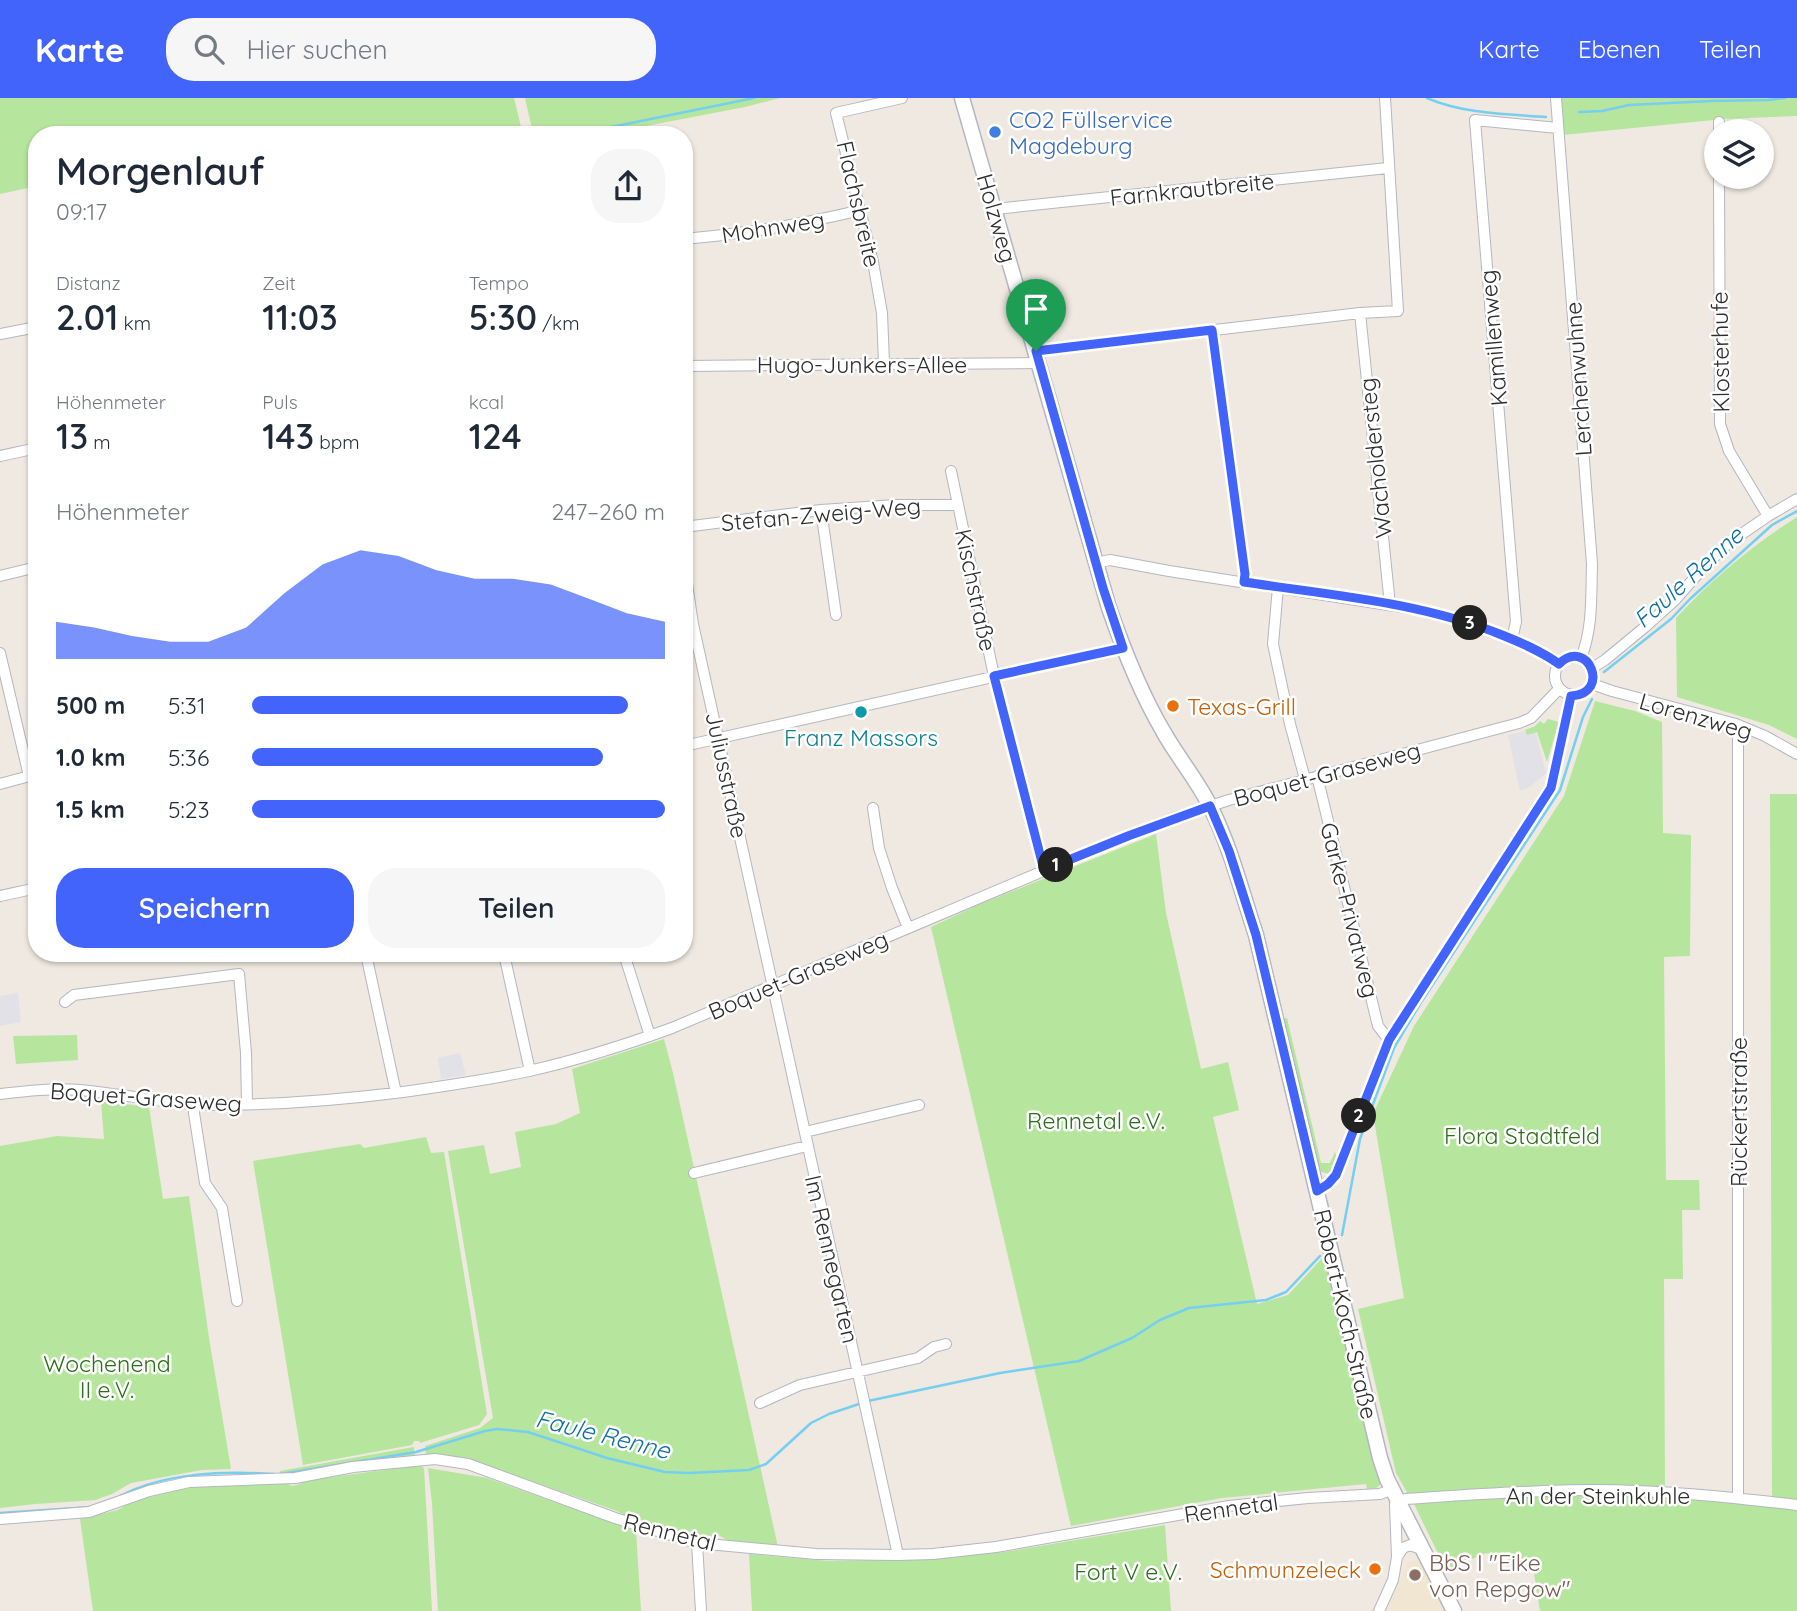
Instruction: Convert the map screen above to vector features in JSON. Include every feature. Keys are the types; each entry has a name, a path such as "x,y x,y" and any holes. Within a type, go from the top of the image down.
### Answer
{"street":[{"name":"Flachsbreite","path":"884,363 883,313 861,210 836,113 902,98"},
{"name":"Holzweg","path":"962,98 1123,648 1156,720 1210,806"},
{"path":"1385,98 1388,168"},
{"name":"Lerchenwuhne","path":"1556,98 1592,564 1591,620 1581,658"},
{"name":"Kamillenweg","path":"1512,639 1516,622 1475,120 1558,128"},
{"name":"Farnkrautbreite","path":"995,209 1388,168"},
{"name":"Hugo-Junkers-Allee","path":"693,366 1037,357 1212,330 1398,311 1388,168"},
{"name":"Klosterhufe","path":"1719,189 1720,424 1729,452 1768,516"},
{"name":"Mohnweg","path":"693,238 763,230 861,210"},
{"name":"Wacholdersteg","path":"1360,313 1388,604"},
{"path":"0,334 28,329"},
{"path":"1212,330 1244,582"},
{"path":"0,456 28,450"},
{"name":"Kischstraße","path":"951,471 994,676 1044,870"},
{"path":"1592,668 1611,656 1675,600 1730,542 1797,499"},
{"name":"Stefan-Zweig-Weg","path":"693,526 821,510 896,505 958,505"},
{"path":"821,510 836,615"},
{"path":"1096,562 1110,560 1388,604 1458,620 1512,639 1559,664"},
{"path":"0,576 28,569"},
{"path":"1278,587 1273,644 1305,779"},
{"name":"Juliusstraße","path":"693,640 719,738 773,986"},
{"path":"693,744 1123,648"},
{"path":"0,653 28,757"},
{"path":"1569,657 1581,658 1592,668 1592,684 1584,693 1571,696 1559,689 1555,677 1559,664 1569,657"},
{"name":"Lorenzweg","path":"1592,684 1743,727 1797,754"},
{"name":"Boquet-Graseweg","path":"0,1094 75,1090 195,1104 322,1101 477,1081 574,1060 650,1036 1044,870 1210,806 1519,723 1531,718 1559,689"},
{"path":"1317,1191 1336,1175 1389,1040 1551,788 1571,696"},
{"name":"Rückertstraße","path":"1738,1498 1738,739 1743,727"},
{"path":"0,784 28,776"},
{"name":"Garke-Privatweg","path":"1317,776 1378,1026 1389,1040"},
{"name":"Robert-Koch-Straße","path":"1210,806 1229,851 1256,935 1380,1458 1454,1611"},
{"path":"873,808 879,848 908,928"},
{"path":"0,895 28,889"},
{"path":"368,962 396,1093"},
{"path":"506,962 530,1071"},
{"path":"627,962 650,1036"},
{"path":"65,1002 74,995 239,974 246,1053 247,1104"},
{"name":"Im Rennegarten","path":"773,986 898,1555"},
{"path":"195,1104 194,1113 205,1183 222,1208 237,1301"},
{"path":"805,1132 919,1105"},
{"name":"Im Rennegarten","path":"694,1173 807,1146"},
{"name":"Im Rennegarten","path":"760,1403 800,1385 918,1358 934,1347 946,1344"},
{"name":"Rennetal","path":"0,1519 89,1512 149,1491 188,1482 295,1478 353,1467 435,1459 468,1464 615,1518 697,1543 816,1554 898,1555 978,1550 1229,1506 1308,1498 1396,1495"},
{"name":"An der Steinkuhle","path":"1396,1495 1405,1499 1592,1490 1662,1492 1797,1505"},
{"path":"1378,1611 1393,1580 1397,1557 1396,1495"},
{"path":"697,1543 701,1611"},
{"path":"1397,1557 1408,1546 1424,1550"}],"shaded area":[{"path":"1525,731 1536,733 1546,773 1530,787 1520,791 1508,735"},
{"path":"18,993 21,1022 0,1026 0,996"},
{"path":"460,1053 466,1075 441,1079 438,1058"},
{"name":"BbS I \"Eike von Repgow\"","path":"1420,1559 1445,1611 1386,1611 1407,1563"}],"green space":[{"path":"0,98 514,98 521,126 28,126 28,188 0,194"},
{"path":"525,98 780,98 646,126 531,126"},
{"path":"1559,98 1797,98 1797,116 1704,119 1563,135"},
{"path":"1797,517 1797,739 1769,725 1677,697 1676,618 1734,563"},
{"name":"Flora Stadtfeld","path":"1595,701 1635,711 1662,722 1663,833 1691,835 1690,956 1664,957 1666,1180 1699,1180 1700,1210 1682,1210 1683,1279 1664,1279 1665,1490 1409,1496 1396,1473 1358,1309 1404,1298 1373,1114 1414,1026 1564,796"},
{"path":"1548,719 1559,722 1547,762 1537,732 1527,735 1525,730 1540,721 1544,724"},
{"path":"1770,794 1797,794 1797,1501 1772,1499"},
{"name":"Rennetal e.V.","path":"1156,834 1166,913 1201,1069 1228,1062 1239,1110 1213,1117 1257,1304 1288,1295 1325,1255 1381,1484 1367,1489 1366,1484 1222,1498 1071,1526 931,927 978,905"},
{"path":"1287,1018 1321,1163 1330,1163 1335,1152 1338,1159 1329,1174 1319,1171 1282,1019"},
{"path":"77,1035 78,1060 16,1064 13,1036"},
{"path":"664,1039 778,1547 729,1541 718,1535 714,1538 664,1528 476,1462 448,1455 426,1456 425,1446 480,1428 493,1418 448,1151 484,1145 490,1174 521,1167 515,1132 556,1124 580,1113 572,1069"},
{"name":"Wochenend II e.V.","path":"101,1101 149,1107 163,1199 189,1196 231,1469 202,1470 131,1483 95,1500 0,1508 0,1146 57,1136 104,1139"},
{"path":"426,1137 431,1153 444,1152 487,1414 479,1425 420,1443 414,1441 412,1445 303,1465 253,1161 360,1144 364,1148"},
{"path":"414,1447 415,1457 280,1476 280,1471"},
{"path":"420,1465 424,1468 432,1611 93,1611 80,1519 118,1510 134,1500 173,1489 202,1485 292,1486 303,1481"},
{"path":"428,1468 487,1478 636,1531 641,1611 438,1611"},
{"path":"1584,1493 1710,1499 1797,1509 1797,1611 1540,1611 1533,1567 1486,1553 1446,1570 1413,1502"},
{"name":"Fort V e.V.","path":"1165,1525 1171,1611 752,1611 749,1554 828,1561 924,1559 1004,1552"}],"waterway":[{"path":"616,126 754,98"},
{"path":"1427,98 1471,110 1546,117"},
{"path":"1579,112 1602,111 1629,105 1785,98"},
{"name":"Faule Renne","path":"1604,672 1671,619 1772,525 1797,511"},
{"name":"Faule Renne","path":"1342,1235 1360,1139 1394,1048 1560,790 1583,717 1592,699"},
{"name":"Faule Renne","path":"868,1401 1000,1373 1079,1361 1132,1338 1160,1320 1189,1308 1266,1300 1286,1292 1320,1256"},
{"name":"Faule Renne","path":"281,1474 416,1452 497,1429 528,1432 607,1458 665,1472 749,1470 766,1464 811,1423 862,1403"},
{"name":"Faule Renne","path":"120,1496 156,1482 196,1475 274,1474"},
{"name":"Faule Renne","path":"0,1513 91,1507"}],"place":[{"name":"CO2 Füllservice Magdeburg","path":"995,132"},
{"name":"Texas-Grill","path":"1173,706"},
{"name":"Franz Massors","path":"861,712"},
{"name":"Schmunzeleck","path":"1375,1569"},
{"name":"BbS I \"Eike von Repgow\"","path":"1415,1575"}],"route":[{"path":"1212,330 1244,582 1433,613 1512,639 1559,664 1569,657 1575,657 1581,658 1592,668 1594,676 1589,689 1571,696 1551,788 1389,1040 1336,1175 1317,1191 1256,935 1229,851 1210,806 1044,870 994,676 1123,648 1103,588 1036,351 1212,330"}]}
